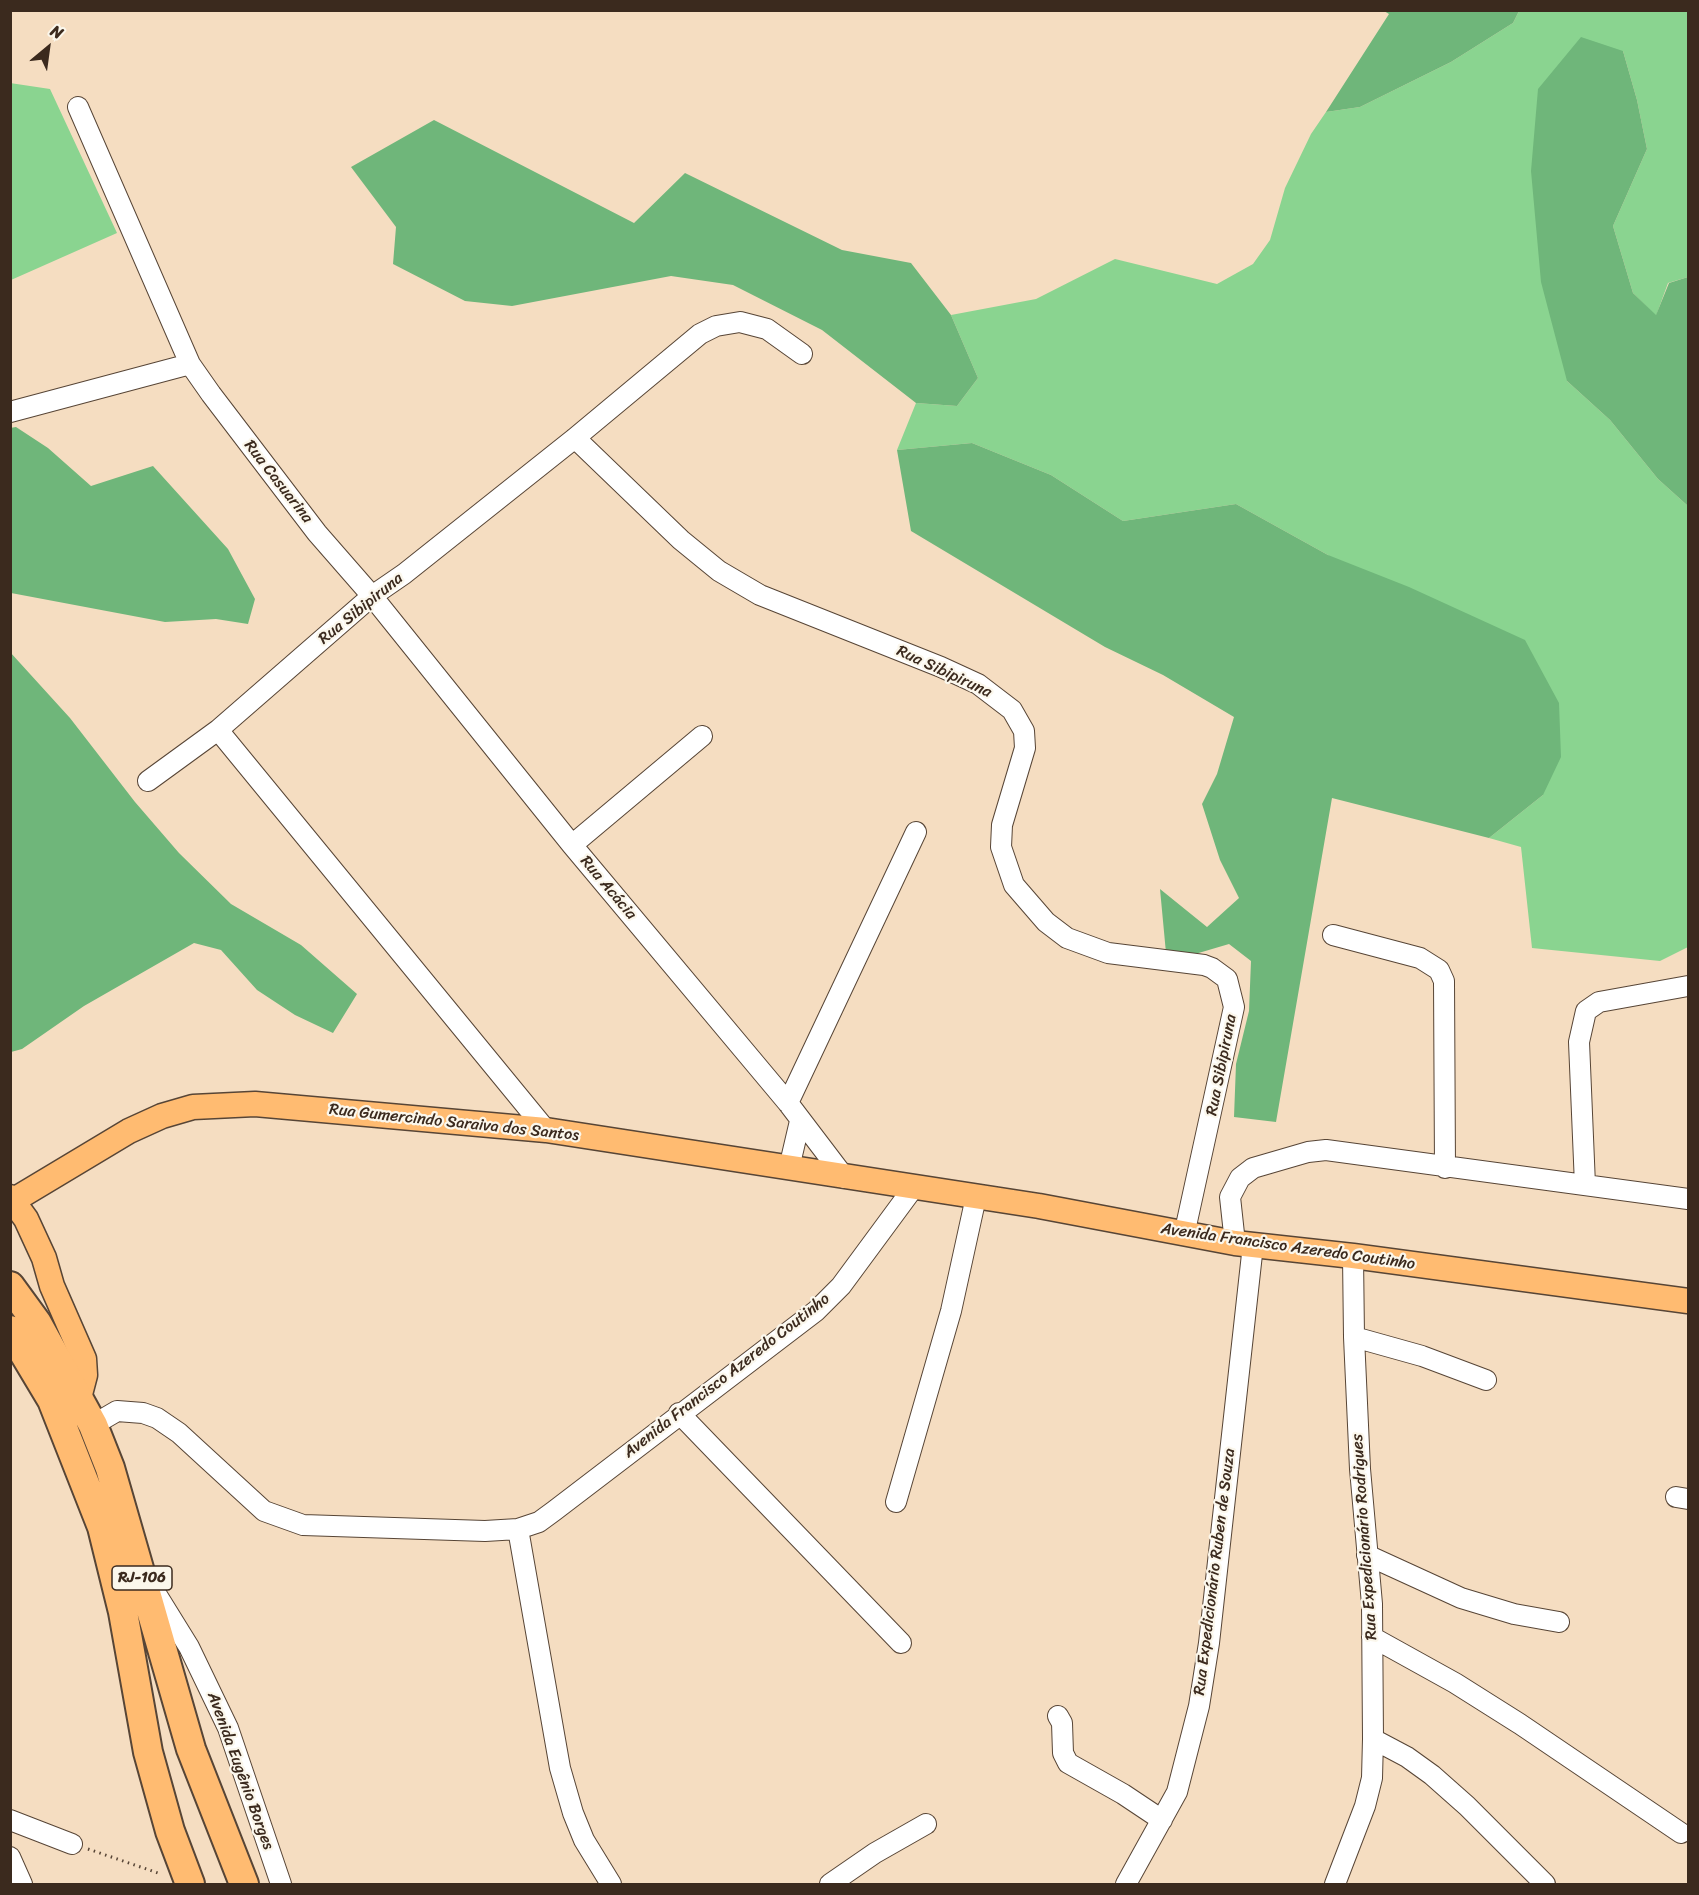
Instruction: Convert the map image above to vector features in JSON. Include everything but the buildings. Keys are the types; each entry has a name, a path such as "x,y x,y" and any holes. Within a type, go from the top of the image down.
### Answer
{"highway":[{"name":"RJ-106","path":"10,1286 37,1323 79,1398 93,1425 110,1468 191,1749 242,1882"},
{"name":"RJ-106","path":"10,1330 52,1400 102,1527 123,1612 142,1728 162,1803 190,1884"},
{"path":"162,1803 190,1846 206,1884"}],"main road":[{"name":"Rua Gumercindo Saraiva dos Santos","path":"13,1199 129,1131 162,1116 193,1107 255,1104 546,1130 914,1187"},
{"name":"Avenida Francisco Azeredo Coutinho","path":"914,1187 1039,1206 1184,1235 1244,1244 1353,1256 1689,1301"},
{"path":"13,1199 44,1258 52,1286 84,1359 85,1375 79,1398"}],"street":[{"name":"Rua Casuarina","path":"78,107 190,363 286,495 372,596"},
{"name":"Rua Sibipiruna","path":"148,781 218,730 372,596 404,574 575,438 700,334 716,326 740,322 767,329 802,354"},
{"path":"10,412 190,363"},
{"name":"Rua Sibipiruna","path":"575,438 681,540 719,571 760,595 941,667 987,690 1012,710 1024,731 1025,748 1002,825 1001,847 1014,885 1046,922 1067,938 1108,953 1204,965 1227,979 1234,1007 1184,1235"},
{"name":"Rua Acácia","path":"372,596 572,845 788,1103 845,1178"},
{"path":"218,730 546,1130"},
{"path":"572,845 702,736"},
{"path":"788,1103 916,832"},
{"path":"1333,935 1420,958 1439,970 1444,981 1444,1168"},
{"path":"1585,1185 1579,1042 1586,1011 1599,1002 1689,986"},
{"path":"789,1168 801,1121"},
{"name":"Rua Expedicionário Ruben de Souza","path":"1126,1884 1177,1791 1199,1706 1209,1643 1244,1244 1230,1197 1232,1189 1240,1178 1253,1168 1295,1155 1326,1150 1444,1168 1689,1199"},
{"name":"Avenida Francisco Azeredo Coutinho","path":"93,1425 117,1411 142,1413 157,1418 179,1434 264,1511 303,1525 474,1530 518,1529 538,1522 554,1511 829,1300 914,1187"},
{"path":"896,1502 948,1322 976,1197"},
{"name":"Rua Expedicionário Rodrigues","path":"1335,1884 1365,1806 1372,1778 1372,1637 1354,1337 1353,1256"},
{"path":"1354,1337 1422,1356 1486,1380"},
{"path":"680,1413 901,1643"},
{"path":"518,1529 560,1768 573,1814 584,1840 612,1884"},
{"path":"1367,1555 1461,1598 1514,1614 1559,1622"},
{"name":"Avenida Eugênio Borges","path":"139,1567 207,1681 228,1728 281,1884"},
{"path":"1372,1637 1455,1683 1511,1718 1681,1833"},
{"path":"1058,1716 1062,1723 1063,1753 1068,1763 1123,1794 1162,1820"},
{"path":"1373,1739 1407,1757 1432,1775 1467,1806 1545,1884"},
{"path":"10,1820 72,1844"},
{"path":"830,1884 875,1853 926,1824"},
{"path":"10,1857 22,1884"}],"path":[{"path":"72,1844 190,1884"}],"green space":[{"path":"1384,11 1519,11 1513,23 1451,62 1360,107 1326,112 1389,14"},
{"path":"1519,11 1688,11 1688,277 1668,283 1656,316 1633,293 1613,226 1647,149 1637,100 1623,51 1567,381 1610,420 1658,479 1688,506 1688,947 1660,961 1532,948 1521,847 1489,838 1543,795 1328,555 1236,504 1123,521 1051,475 972,443 897,450 916,403 957,406 978,378 951,315 1036,299 1115,259 1217,284 1253,264 1270,240 1285,188 1311,134 1326,112 1360,107 1451,62 1513,23"},
{"path":"1581,37 1623,51 1637,100 1647,149 1613,226 1633,293 1656,315 1669,283 1688,277 1688,506 1658,479 1610,420 1567,381 1541,282 1531,171 1538,89"},
{"path":"10,83 50,89 117,233 11,280"},
{"path":"434,120 634,223 685,173 842,250 911,263 951,315 978,378 957,406 916,403 822,330 733,285 671,276 512,306 465,301 393,264 396,227 351,167"},
{"path":"16,427 48,448 91,486 153,466 228,549 255,599 248,624 216,619 165,622 11,593 10,428"},
{"path":"972,443 1051,475 1123,521 1236,504 1328,555 1409,587 1525,640 1559,703 1561,757 1543,795 1489,838 1332,798 1276,1122 1234,1117 1236,1064 1249,1011 1251,961 1229,944 1185,957 1166,953 1160,889 1207,927 1239,898 1220,860 1202,804 1217,774 1234,717 1163,675 1105,647 911,531 897,450"},
{"path":"10,652 70,718 135,802 179,853 231,904 301,945 357,994 333,1033 295,1015 257,990 221,950 194,943 84,1006 22,1049 11,1052"}]}
